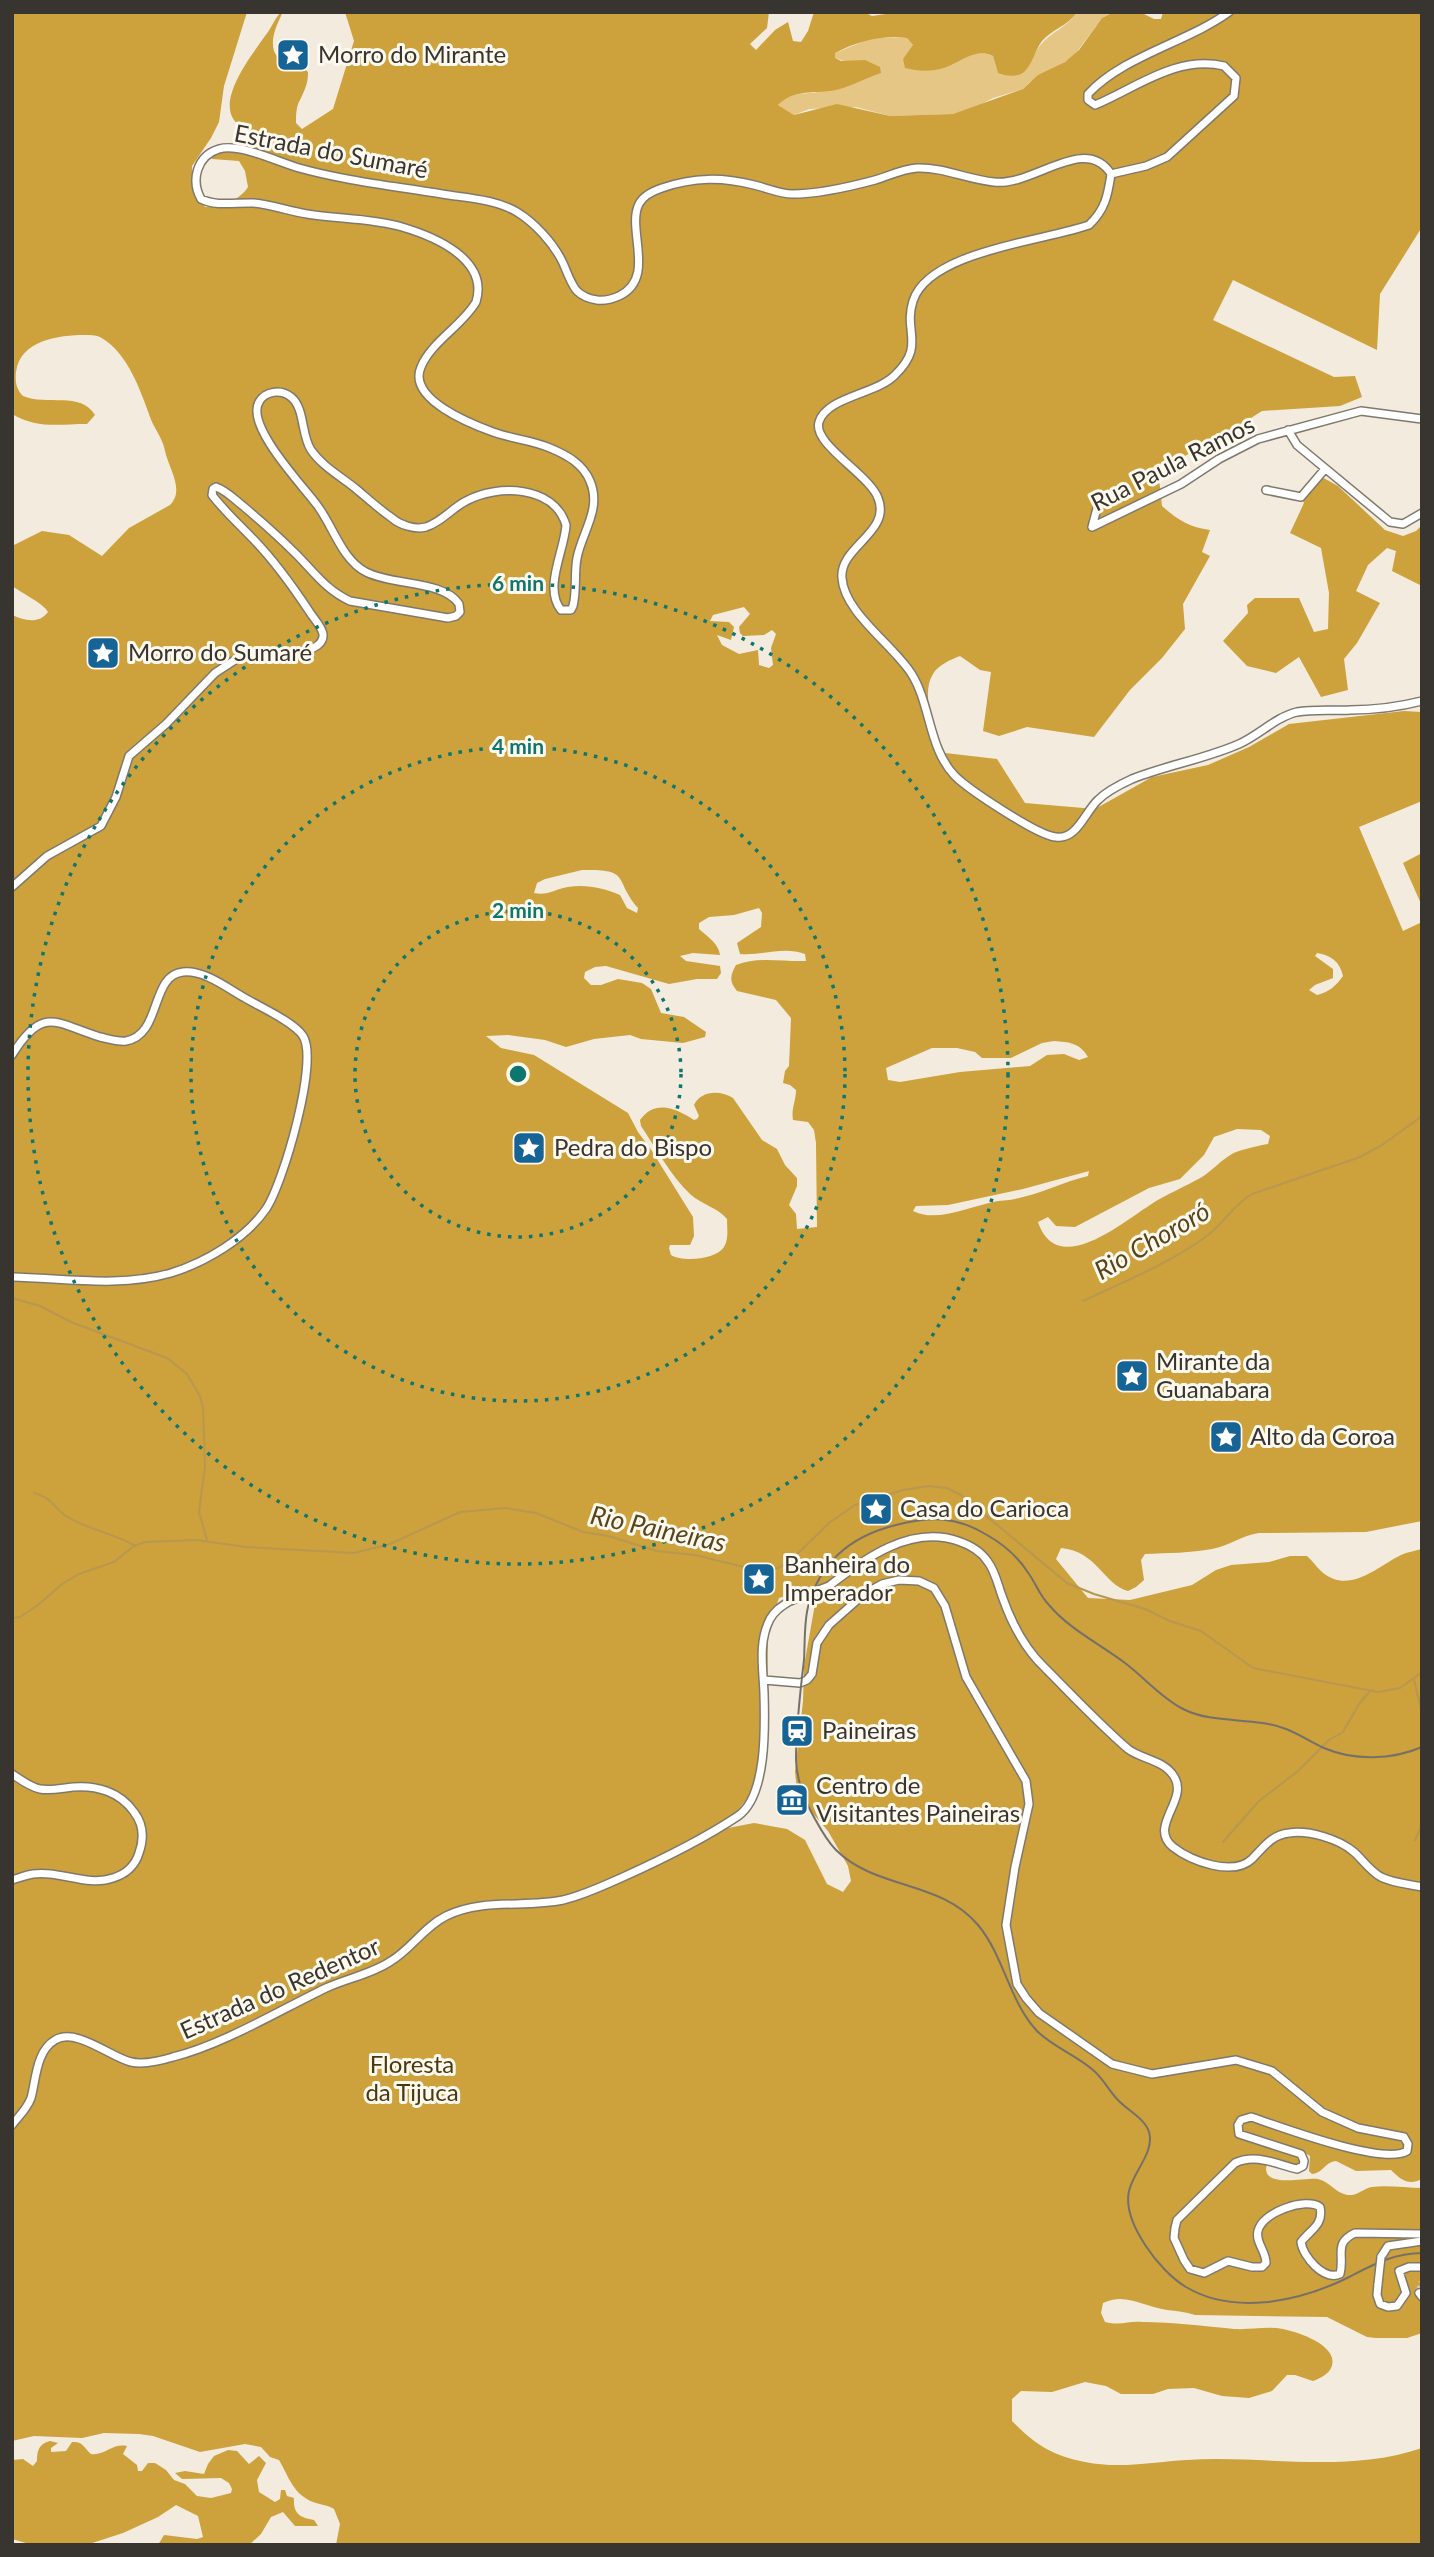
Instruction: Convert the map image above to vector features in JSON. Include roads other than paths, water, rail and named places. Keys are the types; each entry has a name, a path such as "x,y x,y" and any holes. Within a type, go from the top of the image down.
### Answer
{"street":[{"path":"1229,12 1217,21 1143,57 1105,80 1088,94 1088,100 1095,105 1153,76 1196,64 1224,66 1236,78 1234,96 1167,157 1146,166 1111,174 1107,201 1089,225 976,254 942,269 924,284 912,302 912,351 902,368 884,385 836,404 820,418 818,425 821,438 866,480 878,495 881,507 873,529 842,567 841,575 849,600 908,668 916,681 937,746 954,775 1029,826 1056,838 1073,833 1101,796 1130,780 1236,746 1293,713 1307,710 1371,710 1422,701"},
{"name":"Estrada do Sumaré","path":"12,887 47,856 101,826 116,797 129,756 166,724 215,673 229,662 249,656 306,651 322,642 319,624 299,595 256,542 231,519 215,499 211,492 214,488 225,491 255,516 335,594 350,601 448,618 460,612 459,604 448,593 377,578 349,559 317,504 281,462 268,441 257,410 258,402 268,393 278,392 294,398 298,404 305,439 318,459 396,522 425,528 438,522 466,501 499,491 525,491 557,508 566,525 557,562 554,596 561,610 571,610 573,607 578,556 593,514 594,494 586,472 573,459 549,447 495,433 463,419 429,398 419,383 421,366 476,302 480,291 473,269 456,252 404,228 255,203 209,203 201,199 195,178 197,169 211,153 229,148 341,178 484,200 517,212 544,236 561,259 577,291 599,301 622,295 630,287 638,271 640,256 636,224 640,203 661,189 692,181 724,178 796,194 853,185 894,172 919,168 998,183 1036,175 1083,157 1099,160 1111,174"},
{"name":"Rua Paula Ramos","path":"1099,502 1092,527 1181,484 1219,459 1258,439 1361,411 1422,418"},
{"path":"1288,430 1297,445 1390,522 1403,524 1422,513"},
{"path":"1266,490 1301,497 1325,469"},
{"path":"12,1055 30,1029 44,1022 57,1021 113,1041 127,1041 138,1037 147,1027 169,978 179,972 190,972 212,979 303,1035 307,1046 308,1065 301,1106 278,1184 266,1209 230,1243 208,1258 170,1273 140,1278 83,1281 12,1277"},
{"path":"1422,1887 1379,1877 1352,1850 1326,1837 1291,1832 1275,1836 1259,1848 1251,1860 1232,1866 1210,1864 1187,1856 1171,1846 1164,1835 1165,1824 1178,1789 1175,1776 1166,1768 1131,1751 1038,1662 1017,1632 989,1563 980,1552 968,1544 938,1538 918,1538 901,1542 860,1563 829,1586 790,1601 779,1608 770,1620 763,1640 764,1680 800,1683 812,1674 817,1643 829,1625 864,1594 882,1584 899,1580 919,1581 934,1588 945,1606 966,1677 1026,1781 1029,1804 1006,1925 1017,1984 1039,2013 1112,2064 1152,2074 1236,2060 1272,2071 1322,2112 1358,2128 1404,2137 1408,2144 1407,2151 1401,2154 1381,2153 1321,2141 1251,2117 1245,2118 1238,2125 1239,2134 1301,2154 1303,2166 1297,2169 1254,2158 1244,2158 1235,2163 1177,2220 1174,2238 1190,2269 1203,2273 1228,2261 1262,2267 1266,2263 1266,2257 1257,2237 1262,2221 1270,2214 1305,2203 1317,2204 1322,2216 1318,2226 1301,2242 1302,2250 1325,2274 1331,2276 1340,2274 1342,2244 1346,2237 1355,2233 1422,2234"},
{"name":"Estrada do Redentor","path":"12,2125 26,2109 38,2064 55,2039 65,2037 91,2043 128,2062 145,2064 176,2057 203,2048 330,1987 382,1967 395,1959 430,1926 445,1917 463,1910 501,1903 544,1902 581,1896 677,1853 740,1814 751,1804 760,1772 765,1713 764,1680"},
{"path":"12,1774 44,1790 77,1787 115,1794 127,1802 139,1818 143,1835 137,1860 129,1871 115,1878 103,1881 43,1874 12,1881"},
{"path":"1422,2241 1388,2246 1381,2257 1377,2295 1381,2304 1388,2307 1397,2306 1403,2301 1405,2293 1399,2271 1409,2267 1422,2267"}],"waterway":[{"name":"Rio Chororó","path":"1083,1301 1194,1245 1252,1194 1360,1157 1382,1145 1422,1116"},
{"path":"12,1298 40,1306 71,1322 167,1358 187,1374 200,1396 203,1408 205,1467 199,1512 207,1540"},
{"name":"Rio Paineiras","path":"12,1618 20,1617 79,1574 114,1562 134,1546 145,1542 196,1540 246,1547 354,1553 390,1544 460,1512 505,1508 536,1513 583,1532 608,1536 657,1551 695,1555 771,1571 788,1563 829,1523 855,1505 903,1490 929,1486 947,1488 961,1495 1067,1583 1201,1631 1253,1668 1378,1692 1400,1688 1422,1672"},
{"path":"34,1493 45,1497 74,1520 134,1545"},
{"path":"1414,1680 1422,1713"},
{"path":"1223,1842 1259,1801 1298,1771 1329,1740 1343,1732 1370,1691"},
{"path":"1415,1840 1422,1826"}],"tunnel":[{"path":"1419,2293 1422,2282"}],"tram line":[{"path":"1422,1747 1386,1756 1360,1757 1324,1748 1273,1725 1208,1717 1183,1709 1057,1614 1043,1598 1025,1568 1005,1547 976,1529 954,1521 932,1519 908,1522 865,1536 829,1564 820,1576 808,1607 796,1760 804,1798 811,1812 830,1843 852,1863 946,1900 963,1910 987,1937 1020,2006 1037,2031 1093,2070 1116,2098 1144,2123 1149,2132 1149,2147 1131,2184 1128,2203 1137,2231 1165,2270 1186,2287 1204,2296 1224,2301 1264,2302 1325,2288 1391,2258 1422,2253"}],"place":[{"name":"Morro do Mirante","path":"293,55"},
{"name":"Morro do Sumaré","path":"103,653"},
{"name":"Pedra do Bispo","path":"529,1148"},
{"name":"Mirante da Guanabara","path":"1132,1376"},
{"name":"Alto da Coroa","path":"1226,1437"},
{"name":"Casa do Carioca","path":"876,1509"},
{"name":"Banheira do Imperador","path":"759,1579"},
{"name":"Paineiras","path":"797,1731"},
{"name":"Centro de Visitantes Paineiras","path":"792,1800"}],"park label":[{"name":"Floresta da Tijuca","path":"412,2079"}]}
